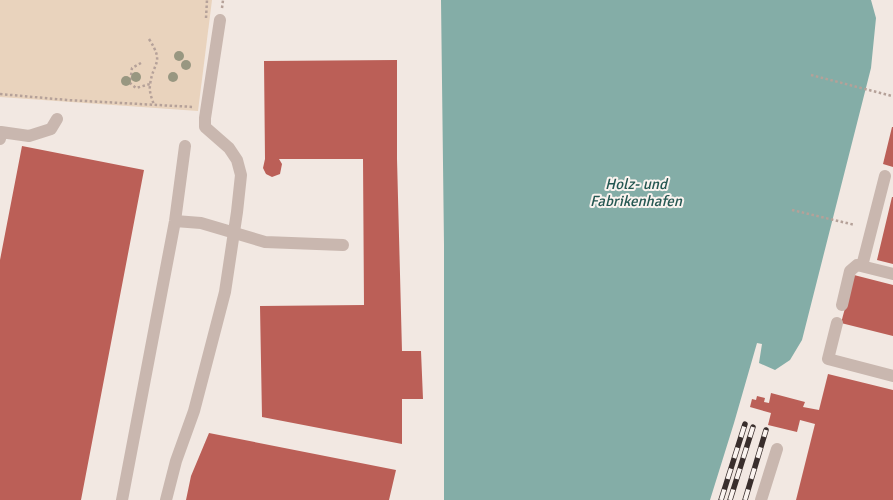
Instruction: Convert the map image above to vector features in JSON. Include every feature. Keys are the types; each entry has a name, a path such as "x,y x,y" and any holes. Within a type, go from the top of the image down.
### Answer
{"lane":[{"path":"166,500 176,461 194,411 225,292 241,175 237,160 230,148 205,127 220,20"},
{"path":"0,139 1,132 29,136 51,129 57,118"},
{"path":"122,500 175,221 185,146"},
{"path":"862,266 885,176"},
{"path":"175,221 202,223 265,242 343,245"},
{"path":"842,305 850,271 857,265 893,274"},
{"path":"837,324 828,359 893,376"},
{"path":"761,500 777,449"}],"path":[{"path":"206,19 207,0"},
{"path":"149,39 157,54 156,65 150,84 154,105"},
{"path":"140,63 132,68 130,83 136,88 150,84"},
{"path":"811,75 892,96"},
{"path":"0,94 194,108 196,98"},
{"path":"792,210 855,225"}],"sand":[{"path":"0,0 212,0 198,111 0,97"}],"water":[{"name":"Holz- und Fabrikenhafen","path":"441,0 871,0 876,18 871,68 802,340 790,360 775,370 759,363 762,344 757,343 710,500 444,500 444,245"}],"building":[{"path":"397,60 397,159 402,351 421,351 423,399 402,399 402,444 262,417 260,306 364,305 363,159 279,159 282,164 280,174 272,177 266,174 263,168 265,159 264,61"},
{"path":"893,127 893,167 883,164"},
{"path":"22,146 144,170 81,500 0,500 0,260"},
{"path":"893,197 893,264 877,260"},
{"path":"854,275 893,285 893,336 841,323"},
{"path":"828,374 893,390 893,500 796,500 815,424 800,420 797,432 768,425 771,413 750,407 752,399 756,400 757,396 765,398 764,402 769,403 771,393 805,402 803,407 819,410"},
{"path":"209,433 396,470 389,500 186,500 191,476"}],"railway":[{"path":"721,500 745,424"},
{"path":"730,500 753,427"},
{"path":"745,500 766,430"}]}
